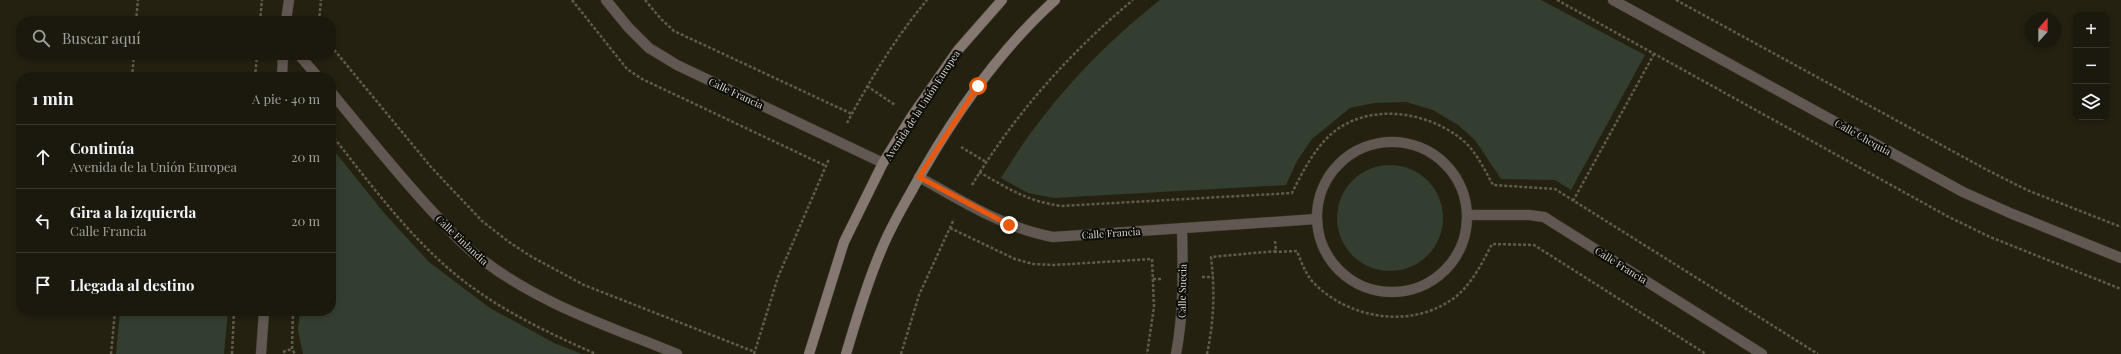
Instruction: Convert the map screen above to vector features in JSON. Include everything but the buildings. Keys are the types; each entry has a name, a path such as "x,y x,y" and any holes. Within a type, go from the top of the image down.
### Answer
{"main road":[{"name":"Avenida de la Unión Europea","path":"809,354 844,242 884,163 912,116 958,50 1002,0"},
{"path":"846,354 861,304 880,252 919,177 978,86 1011,45 1055,0"}],"street":[{"path":"286,16 288,0"},
{"name":"Calle Francia","path":"606,0 628,27 649,48 677,65 884,163"},
{"name":"Calle Chequia","path":"1613,0 1964,192 2010,214 2121,258"},
{"path":"282,72 284,60"},
{"path":"303,60 314,72"},
{"name":"Calle Finlandia","path":"336,98 409,186 449,229 483,261 516,283 558,306 677,354"},
{"path":"1389,141 1413,144 1439,159 1452,171 1463,192 1467,215 1464,241 1451,264 1431,281 1407,291 1381,292 1356,283 1336,267 1321,245 1316,219 1319,196 1329,174 1345,157 1366,146 1389,141"},
{"name":"Calle Francia","path":"919,177 987,215 1030,233 1053,237 1316,219"},
{"name":"Calle Francia","path":"1467,215 1529,215 1544,217 1762,354"},
{"name":"Calle Suecia","path":"1176,354 1181,326 1182,228"},
{"path":"261,354 264,316"}],"path":[{"path":"136,16 138,0"},
{"path":"260,16 262,0"},
{"path":"319,16 321,0"},
{"path":"645,0 661,19 674,31 852,114"},
{"path":"845,127 867,86 895,43 927,0"},
{"path":"971,187 986,162 1039,94 1081,47 1133,0"},
{"path":"1558,0 1947,216 1990,237 2121,289"},
{"path":"1676,0 1989,171 2028,190 2121,227"},
{"path":"336,52 431,167 482,221 509,242 532,258 584,285 755,353 778,277 831,155"},
{"path":"1573,200 1654,54"},
{"path":"132,72 134,60"},
{"path":"255,72 257,60"},
{"path":"867,86 895,105"},
{"path":"979,172 1022,197 1040,203 1061,206 1292,193 1313,155 1329,136 1349,123 1373,114 1399,114 1420,117 1442,126 1461,139 1477,156 1493,185 1555,189 1818,354"},
{"path":"961,146 986,162"},
{"path":"901,354 919,295 956,216"},
{"path":"950,228 1015,259 1032,264 1054,265 1152,258 1154,307 1147,354"},
{"path":"1274,252 1276,252 1275,241"},
{"path":"1207,354 1213,316 1214,276 1211,257 1297,251 1305,271 1318,287 1344,304 1366,314 1395,318 1422,314 1449,302 1470,282 1492,244 1534,245 1706,354"},
{"path":"1200,277 1214,276"},
{"path":"111,354 115,316"},
{"path":"232,354 234,316"},
{"path":"293,316 292,349 295,354"},
{"path":"283,352 292,349"}],"green space":[{"path":"1160,0 1541,0 1645,55 1571,190 1555,180 1501,179 1475,140 1458,125 1433,110 1406,102 1374,103 1350,108 1312,139 1297,161 1286,185 1054,198 1028,193 1001,178 1034,128 1072,82 1114,39"},
{"path":"336,153 385,214 429,262 490,308 554,343 582,354 303,354 298,331 300,316 336,316"},
{"path":"1390,165 1410,169 1428,180 1439,198 1443,218 1439,238 1428,256 1410,267 1390,271 1370,267 1352,256 1341,238 1337,218 1341,198 1352,180 1370,169"},
{"path":"120,316 228,316 224,354 116,354"}],"route":[{"path":"978,86 944,136 919,177 987,215 1009,225"}]}
